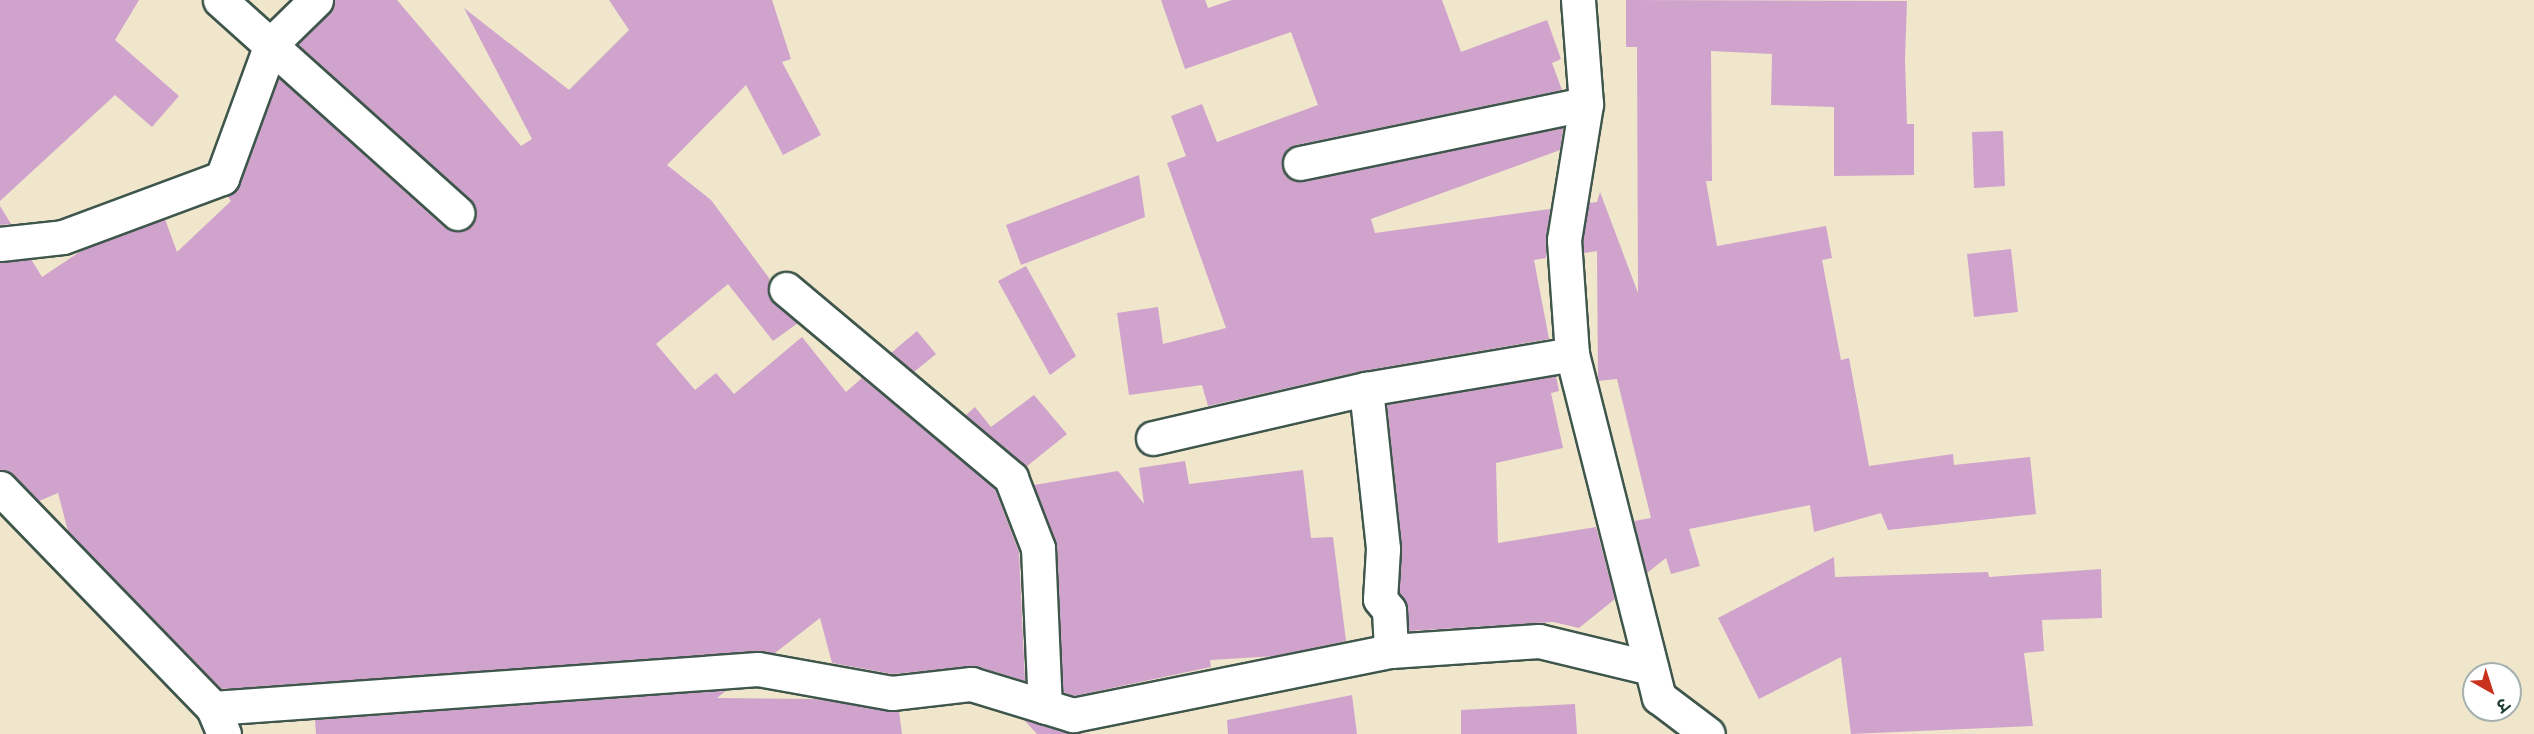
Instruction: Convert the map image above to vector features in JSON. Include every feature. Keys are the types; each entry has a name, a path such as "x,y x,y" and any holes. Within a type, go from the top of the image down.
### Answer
{"street":[{"path":"220,0 457,213"},
{"path":"0,244 63,237 222,178 271,44 316,0"},
{"path":"1578,0 1586,104 1564,240 1572,354 1659,698 1708,734"},
{"path":"1300,164 1586,104"},
{"path":"786,289 1011,478 1038,548 1045,707"},
{"path":"1153,438 1366,390 1572,354"},
{"path":"1366,390 1383,549 1380,599 1389,610 1391,651"},
{"path":"0,488 218,721 758,669 892,693 971,684 1073,715 1391,651 1539,640 1651,668"}],"building":[{"path":"0,0 139,0 115,40 179,96 152,127 115,95 0,201"},
{"path":"334,0 397,0 521,146 532,139 464,8 569,90 629,30 609,0 772,0 791,59 782,62 821,135 783,155 746,85 667,165 711,200 769,278 774,303 798,323 773,341 728,284 656,344 695,390 716,373 734,394 802,337 846,392 862,378 995,489 1019,552 1025,681 976,666 893,674 832,663 820,618 775,653 220,689 68,531 58,493 39,501 13,475 0,470 0,262 31,259 42,277 84,249 165,219 177,252 231,201 227,196 240,184 279,78 444,227 454,231 471,226 475,216 470,199 297,44 329,13"},
{"path":"1161,0 1205,0 1208,8 1232,0 1442,0 1461,52 1547,20 1561,59 1552,63 1562,90 1296,145 1287,149 1282,166 1286,176 1304,181 1563,128 1560,150 1371,219 1375,233 1550,209 1546,258 1534,260 1549,339 1362,371 1208,406 1202,385 1129,395 1117,313 1158,307 1163,344 1226,328 1167,163 1186,156 1171,116 1202,104 1217,142 1318,105 1291,32 1185,69"},
{"path":"1626,0 1907,1 1905,60 1907,124 1914,124 1914,175 1834,176 1834,107 1771,105 1772,54 1711,51 1712,181 1706,181 1717,246 1826,226 1832,258 1822,260 1841,360 1849,358 1869,466 1953,454 1954,465 2030,457 2036,514 1888,530 1881,513 1814,532 1810,505 1689,529 1700,566 1671,574 1666,558 1647,573 1634,521 1651,518 1617,379 1598,381 1597,251 1584,253 1583,241 1589,203 1597,202 1600,192 1638,293 1637,47 1626,47"},
{"path":"2003,131 2005,186 1974,188 1972,132"},
{"path":"1139,175 1145,217 1021,265 1006,225"},
{"path":"0,206 11,224 0,225"},
{"path":"2011,249 2018,312 1974,317 1967,254"},
{"path":"1026,266 1076,356 1050,375 998,281"},
{"path":"917,331 936,354 914,372 891,353"},
{"path":"1556,376 1559,391 1551,393 1563,448 1496,463 1498,543 1596,527 1615,599 1579,628 1553,622 1409,631 1399,589 1402,547 1387,405"},
{"path":"1034,395 1067,434 1026,467 966,415 975,407 991,427"},
{"path":"1185,461 1189,484 1303,470 1311,538 1333,537 1346,641 1274,656 1210,660 1211,667 1074,696 1063,692 1057,547 1034,485 1118,471 1144,504 1139,468"},
{"path":"1834,557 1835,577 1988,572 1989,577 2101,569 2102,618 2042,620 2044,651 2024,653 2033,726 1851,734 1841,657 1759,699 1718,618"},
{"path":"727,690 717,698 816,699 899,711 902,734 316,734 315,720"},
{"path":"1352,695 1357,734 1228,734 1227,720"},
{"path":"1575,704 1577,734 1461,734 1461,710"},
{"path":"1024,720 1068,733 1089,734 1037,734"}]}
